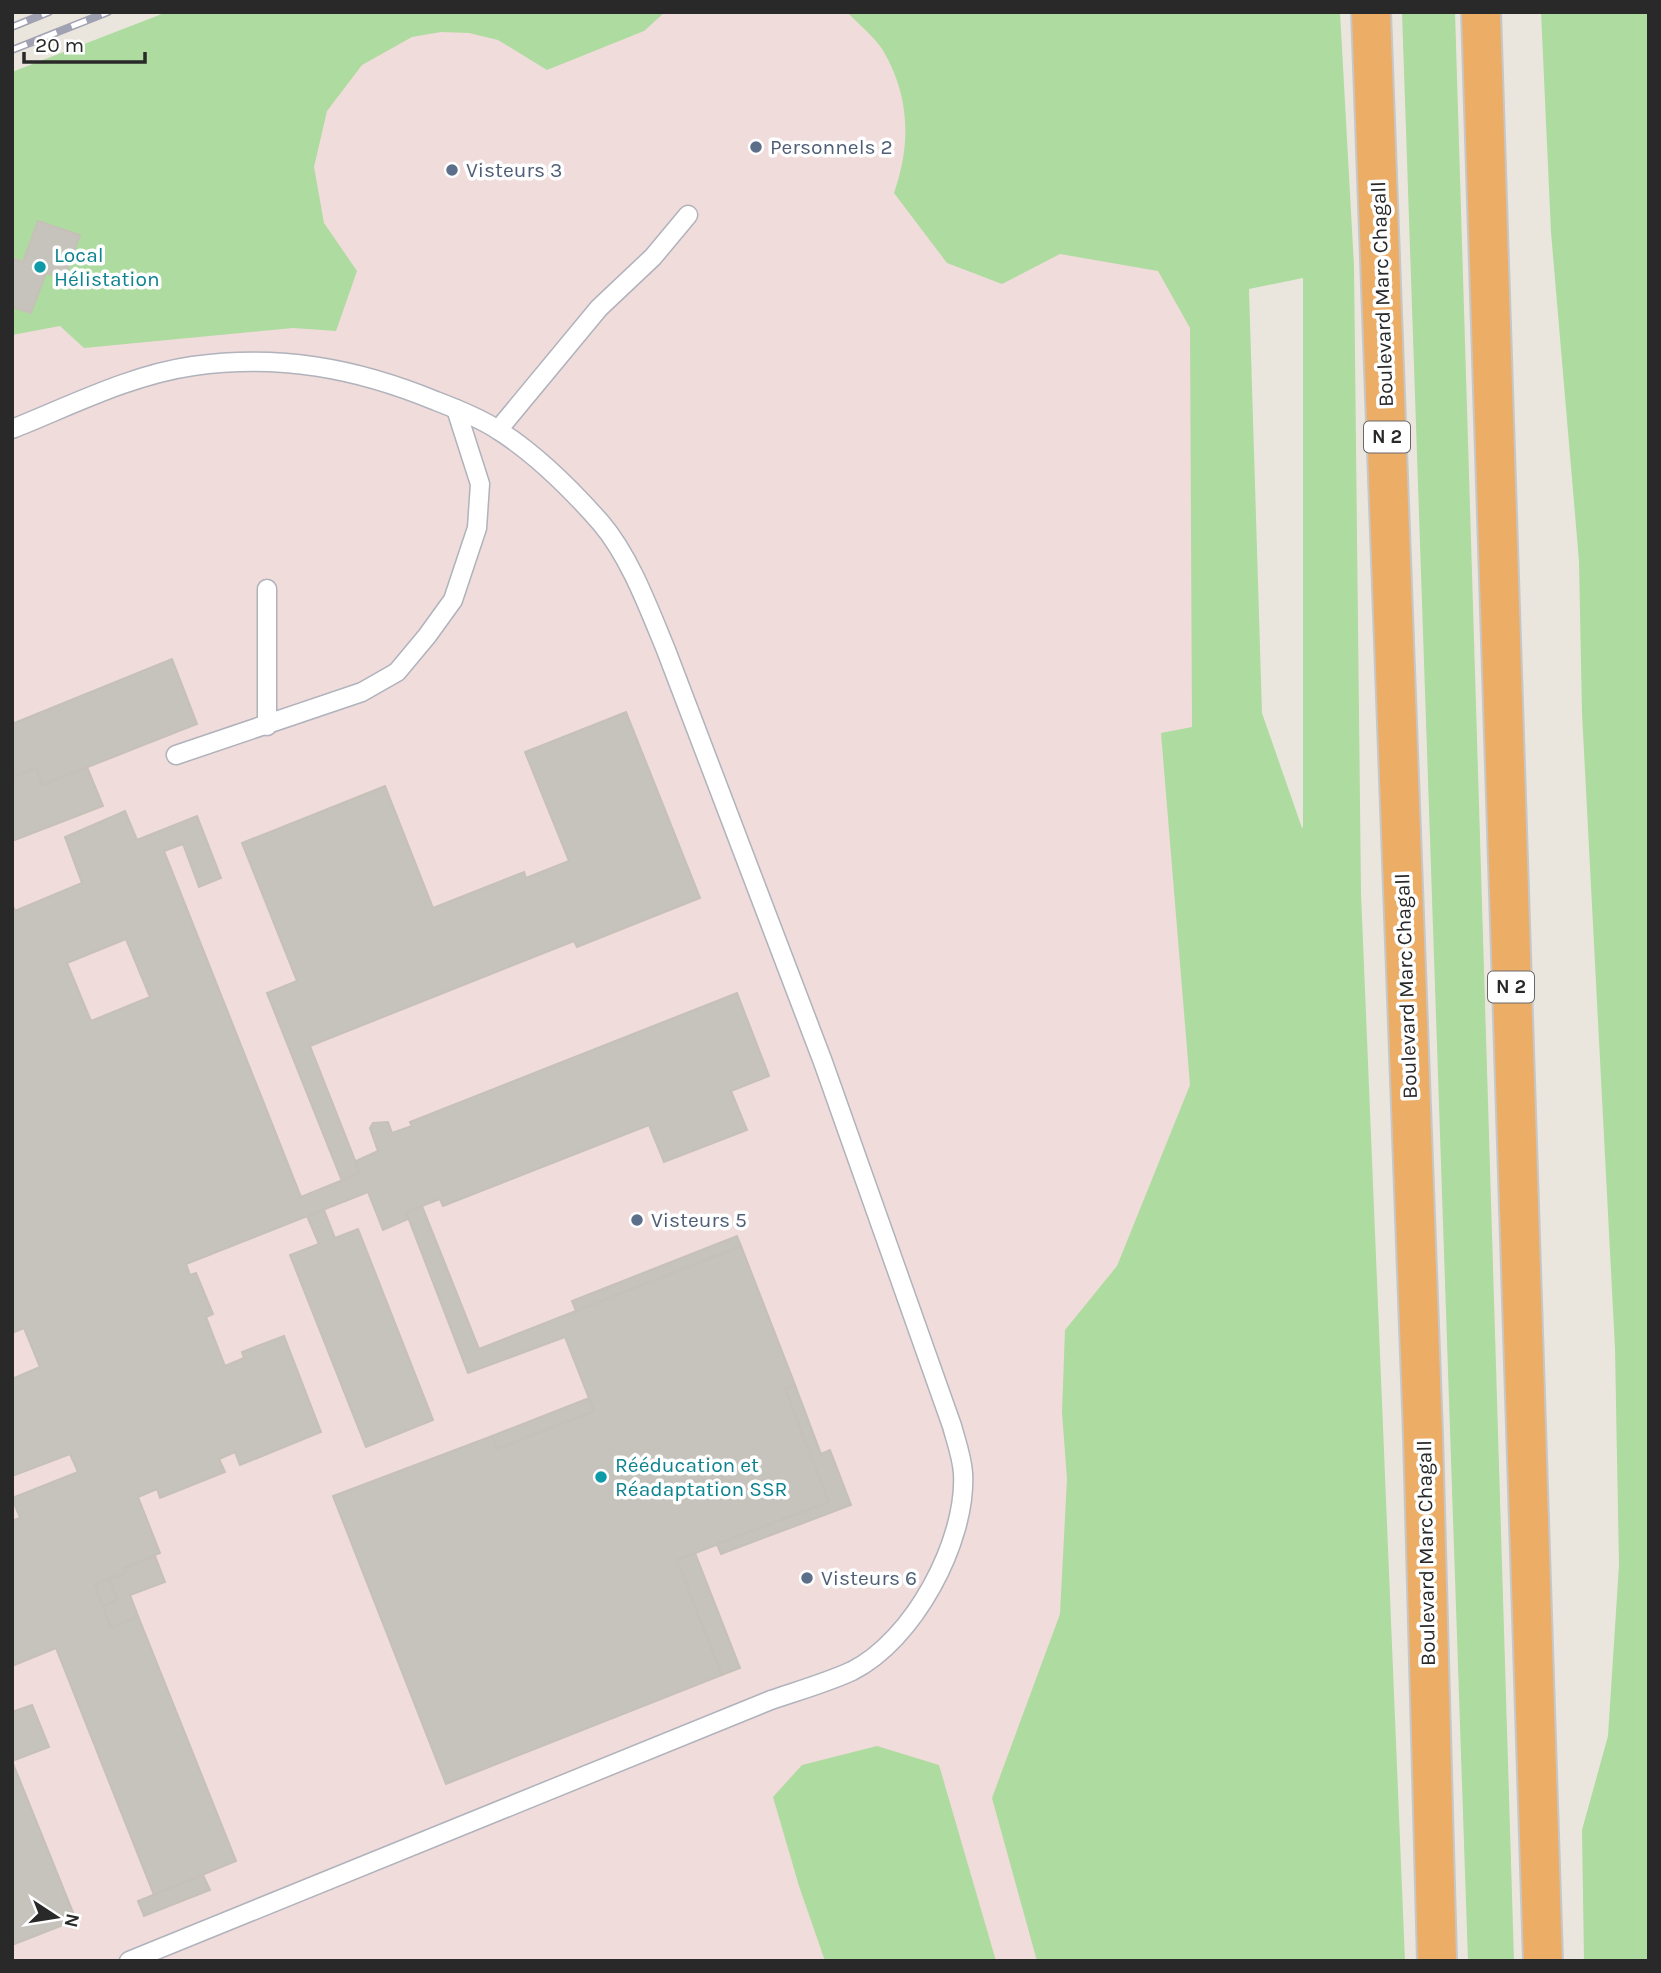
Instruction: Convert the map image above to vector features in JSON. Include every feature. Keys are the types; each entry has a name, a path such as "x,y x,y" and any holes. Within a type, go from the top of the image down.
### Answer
{"highway":[{"name":"Boulevard Marc Chagall","path":"1371,12 1423,1435 1437,1961"},
{"name":"N 2","path":"1481,12 1543,1961"}],"lane":[{"path":"499,430 599,308 653,257 688,215"},
{"path":"12,429 136,380 191,366 252,361 333,367 402,387 499,430 548,470 602,524 640,588 823,1062 948,1413 963,1472 961,1499 936,1583 916,1616 853,1670 771,1700 130,1961"},
{"path":"176,755 362,692 397,672 453,600 477,528 480,484 456,409"},
{"path":"267,589 267,726"}],"shaded area":[{"path":"275,12 1236,12 1291,1961 12,1961 12,112"}],"green space":[{"path":"167,12 665,12 644,31 547,70 498,40 469,33 441,32 412,37 362,65 327,111 314,167 324,223 357,271 336,331 293,328 84,348 60,326 12,335 12,72"},
{"path":"847,12 1340,12 1354,266 1361,893 1405,1961 1037,1961 992,1798 1060,1614 1067,1479 1062,1412 1065,1330 1117,1266 1190,1085 1161,733 1192,727 1190,328 1158,271 1060,254 1002,284 947,263 894,193 900,175 905,139 899,87 881,47","holes":["1303,278 1303,827 1262,713 1249,289"]},
{"path":"1402,12 1455,12 1514,1961 1468,1961"},
{"path":"1541,12 1649,12 1649,1961 1584,1961 1582,1830 1608,1736 1619,1565 1615,1348 1582,713 1579,561 1551,232"},
{"path":"877,1746 939,1765 996,1961 825,1961 799,1886 773,1797 802,1765"}],"building":[{"name":"Local Hélistation","path":"38,221 80,235 64,279 46,273 31,313 12,307 12,258 23,262"},
{"path":"172,659 197,724 42,785 36,768 12,777 12,724"},
{"path":"626,712 700,898 577,947 574,941 310,1046 360,1173 342,1181 267,993 297,981 242,843 385,786 433,908 524,872 526,878 569,861 525,752"},
{"path":"87,767 103,806 12,841 12,777 36,768 42,785"},
{"path":"125,811 137,840 197,816 221,878 199,887 183,844 164,851 301,1197 360,1173 356,1161 378,1151 370,1128 373,1123 388,1122 392,1133 412,1126 410,1122 737,993 769,1076 731,1091 747,1130 664,1162 649,1125 443,1206 440,1199 406,1212 408,1219 383,1230 368,1192 186,1264 190,1275 196,1273 213,1314 206,1317 225,1366 244,1358 242,1352 284,1336 321,1432 240,1465 235,1452 219,1459 225,1472 160,1498 157,1489 138,1497 160,1553 124,1568 126,1573 95,1584 111,1628 138,1616 236,1861 154,1895 56,1648 12,1666 12,1521 20,1518 12,1498 78,1472 70,1454 12,1476 12,1379 40,1367 24,1328 12,1333 12,904 15,911 82,883 65,837","holes":["126,939 150,997 91,1021 67,963"]},
{"name":"Rééducation et Réadaptation SSR","path":"422,1206 479,1349 741,1246 795,1385 785,1389 829,1502 677,1560 722,1675 446,1784 333,1496 492,1436 497,1449 594,1411 565,1337 468,1373 406,1212"},
{"path":"324,1210 335,1238 358,1229 433,1420 366,1447 290,1255 319,1244 307,1216"},
{"path":"737,1236 741,1246 576,1311 572,1301"},
{"path":"795,1385 821,1454 830,1450 851,1505 721,1554 717,1544 829,1502 785,1389"},
{"path":"589,1398 594,1411 497,1449 492,1436"},
{"path":"695,1553 740,1668 722,1675 677,1560"},
{"path":"155,1556 165,1582 130,1595 138,1616 111,1628 103,1606 117,1600 109,1579 126,1573 124,1568"},
{"path":"109,1579 117,1600 103,1606 95,1584"},
{"path":"32,1705 49,1747 12,1761 12,1712"},
{"path":"12,1761 76,1920 12,1945"},
{"path":"203,1875 210,1890 144,1916 138,1901"}],"railway":[{"path":"12,27 49,12"},
{"path":"12,50 108,12"}],"place":[{"name":"Personnels 2","path":"756,147"},
{"name":"Visteurs 3","path":"452,170"},
{"name":"Local Hélistation","path":"40,267"},
{"name":"Visteurs 5","path":"637,1220"},
{"name":"Rééducation et Réadaptation SSR","path":"601,1477"},
{"name":"Visteurs 6","path":"807,1578"}]}
